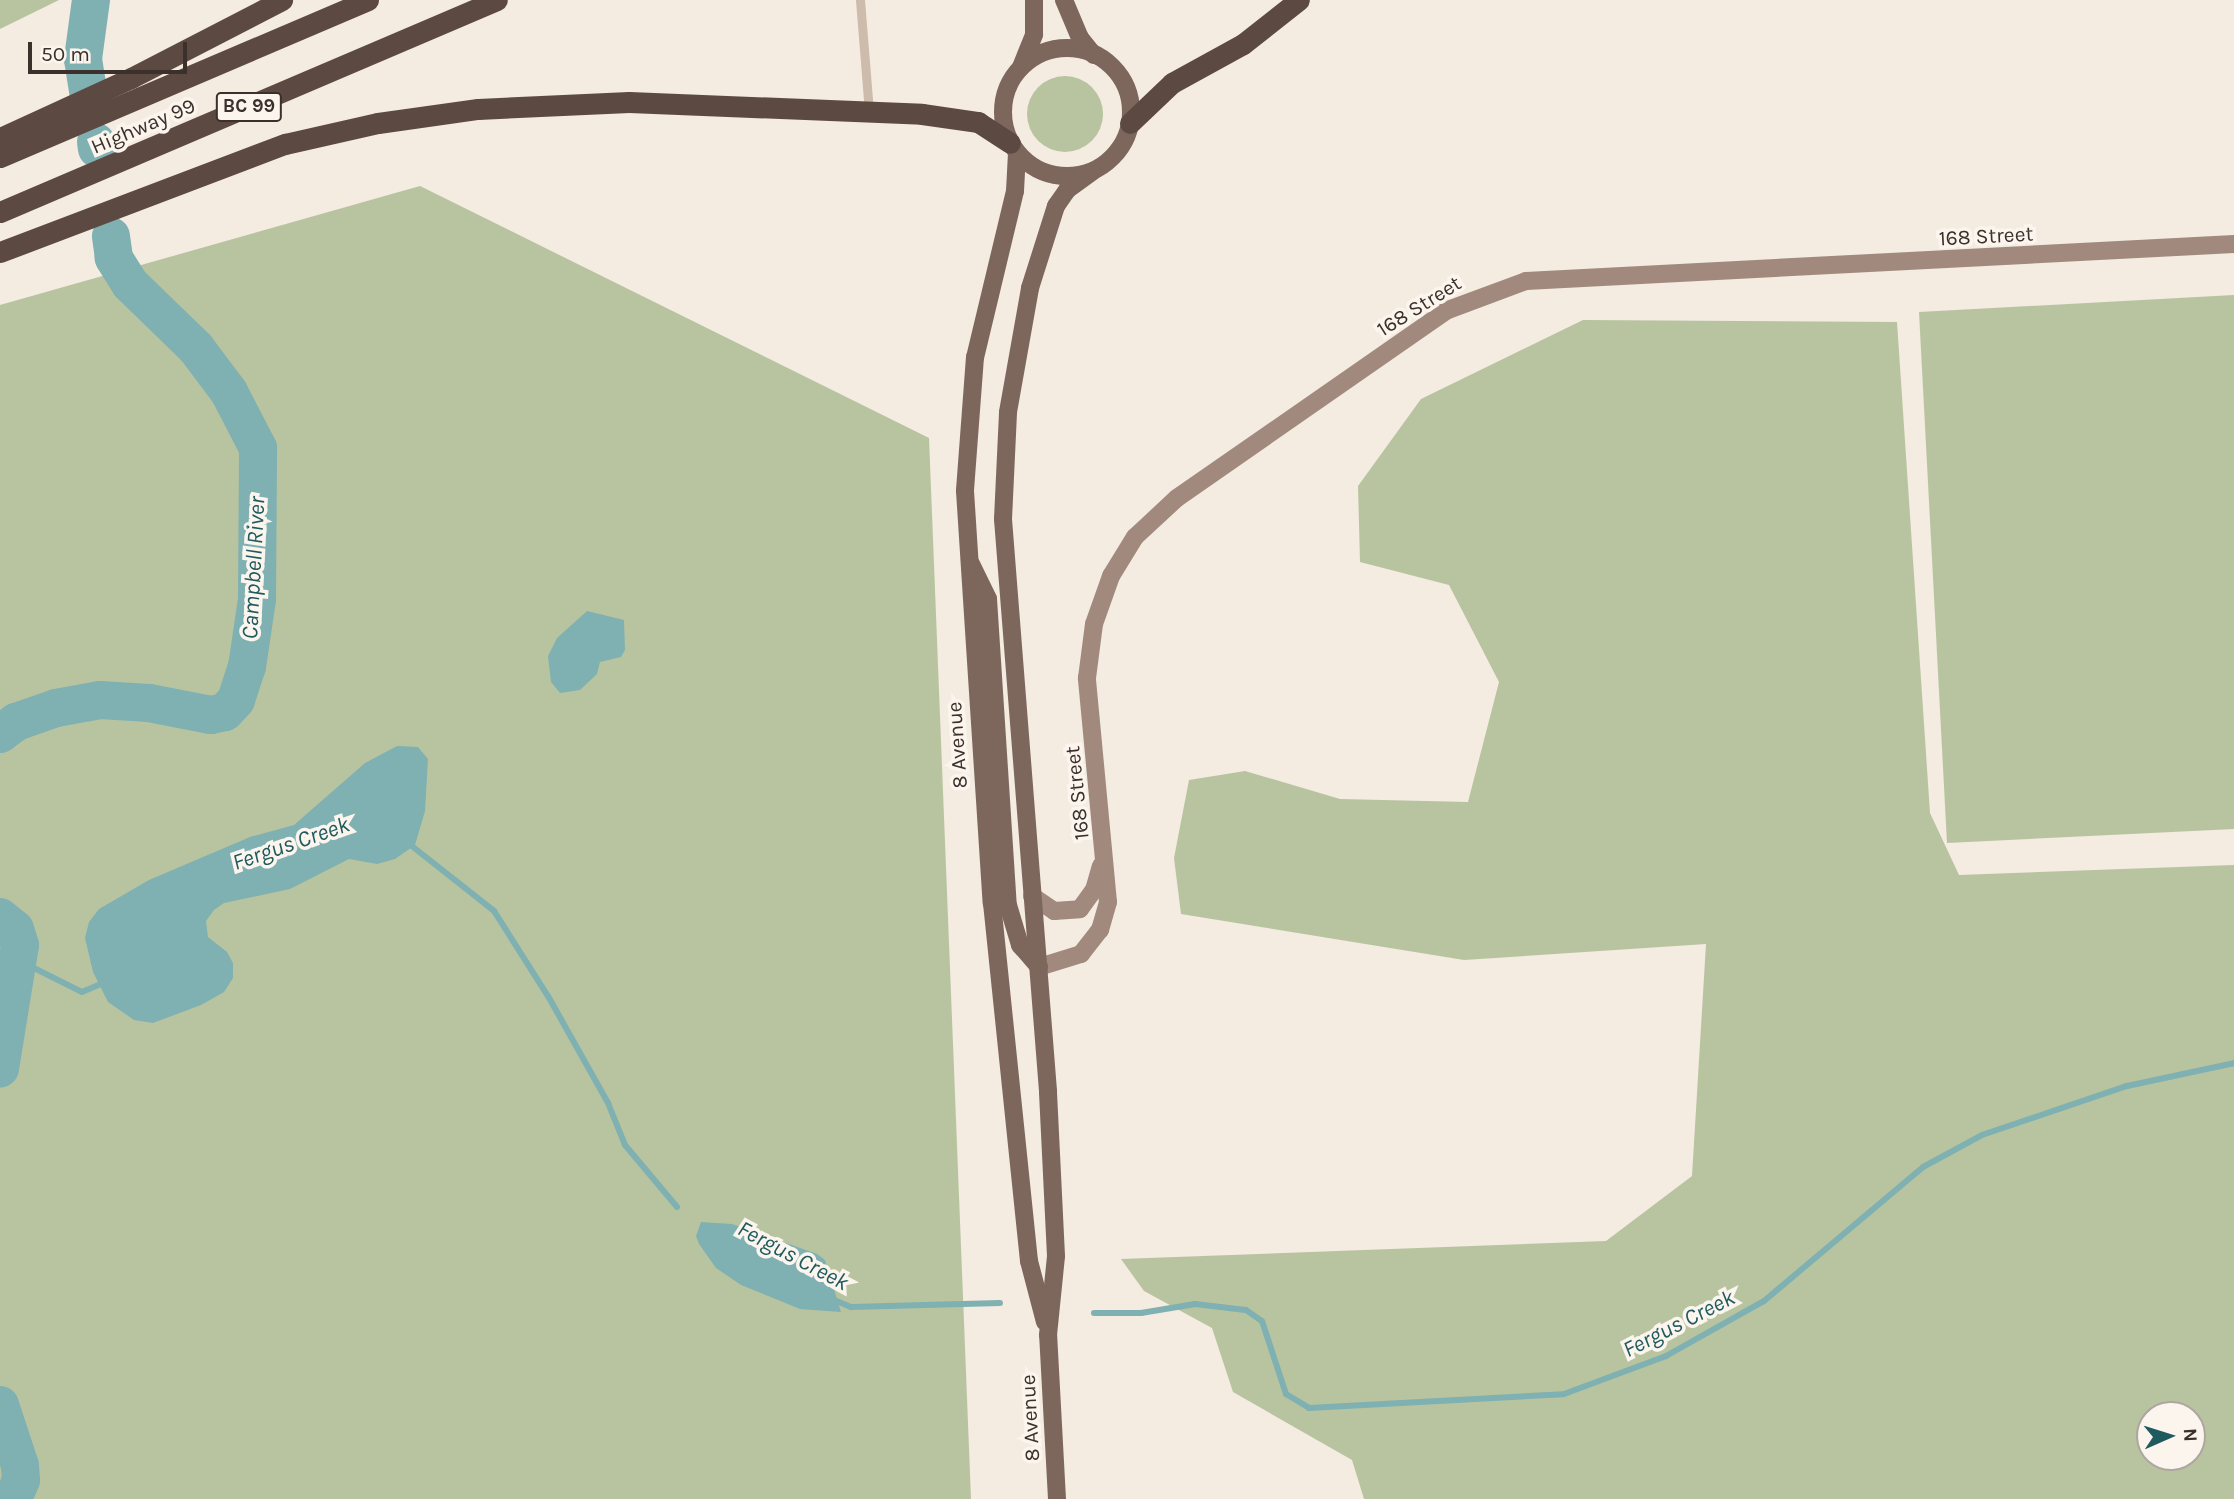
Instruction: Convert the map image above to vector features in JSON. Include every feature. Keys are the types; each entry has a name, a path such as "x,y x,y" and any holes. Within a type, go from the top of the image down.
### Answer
{"highway":[{"path":"0,138 131,78 282,0"},
{"name":"Highway 99","path":"0,158 368,0"},
{"name":"Highway 99","path":"0,212 497,0"},
{"path":"1130,123 1172,83 1243,44 1299,0"},
{"path":"0,252 243,157 402,119 580,102 869,111 970,119 992,127 1014,148"}],"main road":[{"path":"1034,0 1034,34 1004,102 1014,148 1034,168 1054,175 1093,171 1117,153 1130,123 1129,99 1122,79 1094,55 1080,38 1064,0"},
{"path":"1020,68 1055,49 1094,55"},
{"name":"8 Avenue","path":"1014,148 1016,191 987,297 973,373 965,475 968,557 992,903 1029,1261 1048,1335"},
{"name":"8 Avenue","path":"1057,1499 1048,1335 1056,1256 1039,967 1003,519 1008,412 1030,288 1053,213 1067,190 1093,171"},
{"name":"168 Street","path":"1039,967 1081,954 1100,930 1108,902 1106,849 1087,678 1094,624 1107,588 1135,537 1177,498 1448,310 1526,281 2234,244"},
{"path":"968,557 988,599 1008,905 1020,945 1039,967"},
{"name":"168 Street","path":"1032,896 1054,911 1080,909 1094,890 1106,849"}],"lane":[{"path":"860,0 869,111"}],"green space":[{"path":"0,0 59,0 0,29"},
{"path":"1065,76 1079,79 1092,87 1100,100 1103,114 1100,128 1092,141 1079,149 1065,152 1051,149 1038,141 1030,128 1027,114 1030,100 1038,87 1051,79"},
{"path":"420,186 929,438 971,1499 0,1499 0,305"},
{"path":"2234,295 2234,829 1947,843 1919,312"},
{"path":"1583,320 1897,322 1930,813 1959,875 2234,865 2234,1499 1364,1499 1352,1460 1233,1392 1212,1328 1144,1291 1121,1259 1606,1241 1692,1176 1706,944 1464,960 1181,914 1174,858 1189,780 1245,771 1340,799 1468,802 1499,682 1449,585 1360,562 1358,486 1421,399"}],"water":[{"path":"587,611 624,620 625,650 621,657 600,662 597,674 580,690 560,693 551,682 548,656 557,638"},
{"path":"397,746 418,747 428,759 425,811 415,845 395,859 377,864 349,859 290,889 224,903 214,910 206,921 208,937 227,952 233,963 233,978 224,992 201,1005 153,1023 134,1020 108,1002 93,972 85,938 89,922 99,909 149,880 250,837 294,825 365,763"},
{"path":"701,1222 732,1224 817,1254 825,1260 841,1312 800,1309 741,1285 716,1268 699,1244 696,1236"}],"waterway":[{"name":"Campbell River","path":"89,97 83,59 91,0"},
{"name":"Campbell River","path":"96,142 97,149"},
{"name":"Campbell River","path":"0,734 16,722 56,708 100,700 149,703 211,715 225,712 236,700 247,667 257,599 258,448 229,392 196,348 130,284 114,258 111,236"},
{"name":"Fergus Creek","path":"408,843 494,911 548,996 608,1103 625,1145 677,1207"},
{"name":"Campbell River","path":"0,917 15,929 20,945 0,1068"},
{"name":"Fergus Creek","path":"20,961 82,992 105,982"},
{"name":"Fergus Creek","path":"1094,1313 1141,1313 1195,1304 1246,1310 1262,1321 1286,1394 1309,1408 1564,1394 1666,1356 1764,1301 1923,1167 1982,1135 2127,1086 2234,1063"},
{"name":"Fergus Creek","path":"832,1299 851,1307 1000,1303"},
{"name":"Campbell River","path":"0,1405 20,1466 21,1480 13,1499"}]}
